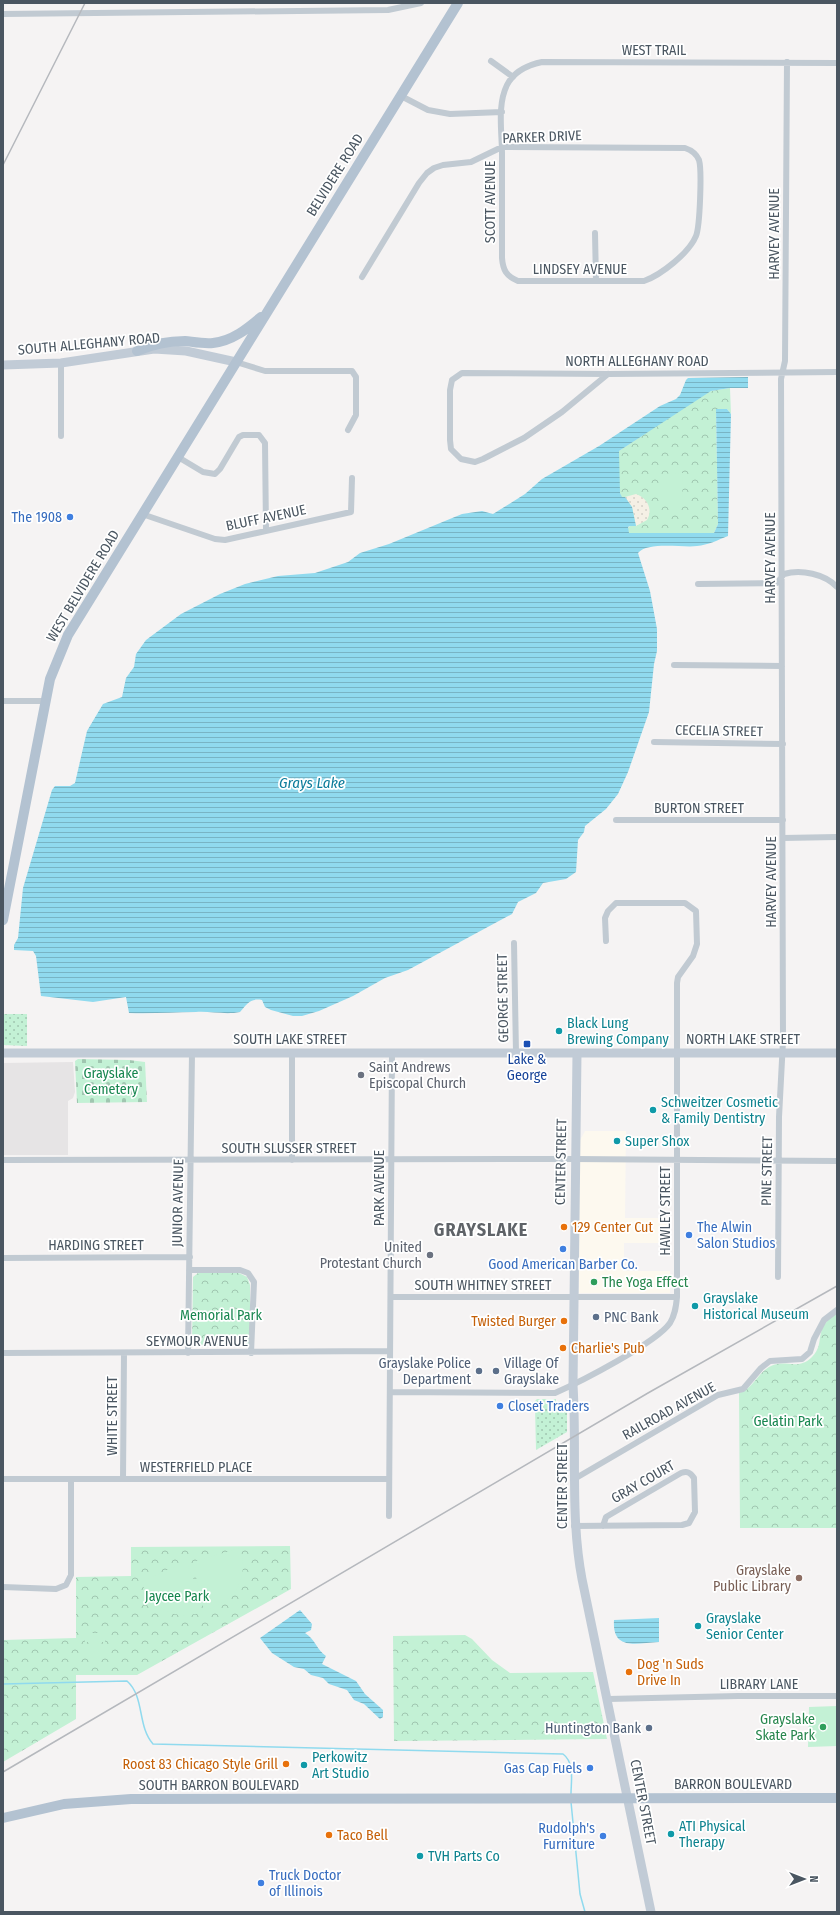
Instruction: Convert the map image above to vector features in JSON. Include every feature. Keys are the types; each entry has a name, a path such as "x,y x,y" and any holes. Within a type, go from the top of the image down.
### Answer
{"main road":[{"name":"BELVIDERE ROAD","path":"236,362 458,3"},
{"path":"137,351 152,344 165,342 212,343 224,341 240,334 266,314"},
{"name":"WEST BELVIDERE ROAD","path":"3,920 6,885 50,679 68,635 236,362"},
{"name":"BARRON BOULEVARD","path":"628,1798 837,1798"},
{"name":"SOUTH BARRON BOULEVARD","path":"3,1818 64,1804 131,1799 628,1798"}],"street":[{"path":"3,14 388,10 420,3"},
{"path":"491,61 513,77"},
{"name":"WEST TRAIL","path":"502,112 504,94 508,83 526,66 542,62 837,63"},
{"name":"HARVEY AVENUE","path":"781,1053 783,1041 783,744 781,378 785,361 787,62"},
{"path":"401,96 428,110 450,114 502,112"},
{"name":"SCOTT AVENUE","path":"502,112 503,269"},
{"name":"PARKER DRIVE","path":"362,277 416,188 427,173 443,165 471,162 502,147 685,148 690,150 697,156 700,166 698,228 696,236 690,246 662,273"},
{"path":"595,233 596,280"},
{"name":"LINDSEY AVENUE","path":"503,269 506,274 518,281 644,281 662,273"},
{"name":"SOUTH ALLEGHANY ROAD","path":"3,365 61,363 154,349 186,351 236,362 265,371 352,371 356,377 356,415 348,430"},
{"path":"61,363 61,436"},
{"name":"NORTH ALLEGHANY ROAD","path":"608,374 562,412 524,438 483,460 475,462 460,459 451,448 450,393 452,380 462,372 608,374 837,372"},
{"path":"178,457 203,472 214,474 220,469 235,441 243,434 259,435 265,443 266,530"},
{"name":"BLUFF AVENUE","path":"142,514 215,539 225,540 351,512 352,478"},
{"path":"698,584 777,583 781,577 788,573 812,574 823,578 837,587"},
{"path":"674,665 782,666"},
{"path":"3,701 45,701"},
{"name":"CECELIA STREET","path":"654,742 783,744"},
{"name":"BURTON STREET","path":"616,820 783,820"},
{"path":"783,838 837,837"},
{"name":"HAWLEY STREET","path":"573,1385 659,1335 673,1318 677,1297 677,982 678,977 696,949 696,911 693,907 681,902 616,903 608,911 605,918 606,941"},
{"name":"GEORGE STREET","path":"514,943 516,1053"},
{"name":"SOUTH LAKE STREET","path":"3,1053 577,1053"},
{"name":"JUNIOR AVENUE","path":"188,1353 192,1053"},
{"path":"292,1053 292,1160"},
{"name":"PARK AVENUE","path":"389,1516 392,1053"},
{"name":"NORTH LAKE STREET","path":"577,1053 837,1053"},
{"name":"CENTER STREET","path":"577,1053 574,1159 575,1297 573,1385 576,1478 574,1526 582,1579 608,1698 651,1912"},
{"name":"PINE STREET","path":"778,1277 778,1161 781,1053"},
{"name":"SOUTH SLUSSER STREET","path":"3,1160 574,1159 677,1161 837,1161"},
{"name":"HARDING STREET","path":"3,1258 190,1257"},
{"path":"189,1270 240,1270 248,1273 254,1282 251,1353"},
{"name":"SOUTH WHITNEY STREET","path":"391,1297 677,1297"},
{"name":"RAILROAD AVENUE","path":"576,1478 718,1395 743,1389 761,1368 770,1361 802,1359 810,1352 824,1320 837,1310"},
{"name":"SEYMOUR AVENUE","path":"3,1353 390,1352"},
{"name":"WHITE STREET","path":"123,1479 124,1353"},
{"path":"390,1392 555,1393 573,1385"},
{"name":"GRAY COURT","path":"686,1472 691,1474 695,1481 695,1512 689,1523 682,1525 603,1526 606,1517 686,1472"},
{"name":"WESTERFIELD PLACE","path":"3,1479 389,1479"},
{"path":"3,1587 56,1589 66,1586 71,1575 71,1479"},
{"path":"574,1526 603,1526"},
{"name":"LIBRARY LANE","path":"608,1698 837,1696"}],"shaded area":[{"path":"73,1062 75,1092 73,1098 68,1101 68,1155 3,1155 3,1063"},
{"path":"585,1131 626,1131 625,1218 670,1218 669,1243 624,1243 624,1271 670,1271 670,1293 579,1293 579,1142"}],"green space":[{"path":"730,388 731,414 727,409 716,409 718,524 714,533 629,533 627,529 630,526 619,490 619,451 701,396 711,391"},
{"path":"683,473 682,501 660,501 660,474"},
{"path":"3,1014 27,1014 27,1046 3,1045"},
{"name":"Grayslake Cemetery","path":"78,1059 129,1060 145,1062 147,1102 77,1103 75,1061"},
{"name":"Memorial Park","path":"198,1273 239,1273 247,1277 250,1285 250,1345 192,1345 193,1277"},
{"name":"Gelatin Park","path":"837,1313 837,1528 740,1528 739,1393 748,1388 762,1372 771,1366 776,1364 802,1363 812,1357 819,1346 824,1325"},
{"path":"537,1399 556,1399 556,1402 560,1401 557,1409 560,1412 562,1410 567,1410 567,1432 536,1450 535,1407 529,1407 529,1402 534,1402"},
{"name":"Jaycee Park","path":"290,1546 291,1589 137,1675 76,1675 76,1719 3,1762 3,1640 76,1638 76,1577 131,1576 131,1547"},
{"path":"240,1548 243,1570 237,1588 232,1595 224,1601 204,1610 193,1565 196,1561"},
{"path":"182,1563 188,1566 197,1587 202,1612 192,1615 182,1615 165,1610 151,1599 141,1582"},
{"path":"85,1633 105,1633 105,1642 85,1642"},
{"path":"465,1635 472,1639 492,1660 510,1673 593,1672 607,1739 394,1741 393,1636"},
{"path":"85,1645 105,1645 105,1654 85,1654"},
{"name":"Grayslake Skate Park","path":"837,1706 837,1746 808,1747 809,1707"}],"sand":[{"path":"636,494 644,498 650,512 647,520 636,526 632,507 625,497"}],"water":[{"name":"Grays Lake","path":"748,377 748,388 730,388 711,391 619,451 620,493 632,507 636,526 628,527 629,533 714,533 718,524 716,409 727,409 731,414 728,536 701,545 649,547 638,553 650,591 657,629 657,651 654,664 649,712 628,772 618,794 606,809 585,826 584,832 578,840 576,872 566,879 543,883 536,893 518,902 512,914 408,970 385,978 353,996 319,1011 302,1016 293,1016 271,1010 265,1007 262,1000 254,1000 247,1004 240,1012 235,1013 129,1013 126,997 93,1002 41,996 36,956 33,951 14,950 14,945 18,938 23,888 52,790 55,786 70,786 75,783 87,731 103,704 122,697 126,678 134,667 136,654 146,640 181,614 220,594 245,584 278,576 315,573 348,562 360,553 389,544 462,514 482,511 493,514 525,494 542,479 599,446 660,406 676,399 680,395 688,378"},
{"path":"300,1610 312,1624 311,1630 305,1633 326,1656 322,1664 356,1681 365,1694 383,1710 383,1717 380,1719 364,1704 354,1700 347,1690 329,1684 323,1678 311,1675 304,1669 294,1667 272,1653 260,1638"},
{"path":"659,1618 659,1642 634,1644 627,1643 621,1641 617,1637 614,1630 614,1620"}],"waterway":[{"path":"3,1684 127,1681 133,1688 136,1695 145,1729 153,1744 563,1754 567,1758 571,1767 571,1794"},
{"path":"571,1802 580,1894 585,1912"}],"railway":[{"path":"3,165 85,3"},
{"path":"3,1772 648,1393 837,1286"}],"place":[{"name":"The 1908","path":"70,517"},
{"name":"Black Lung Brewing Company","path":"559,1031"},
{"name":"Lake & George","path":"527,1044"},
{"name":"Saint Andrews Episcopal Church","path":"361,1075"},
{"name":"Schweitzer Cosmetic & Family Dentistry","path":"653,1110"},
{"name":"Super Shox","path":"617,1141"},
{"name":"129 Center Cut","path":"564,1227"},
{"name":"The Alwin Salon Studios","path":"689,1235"},
{"name":"Good American Barber Co.","path":"563,1249"},
{"name":"United Protestant Church","path":"430,1255"},
{"name":"The Yoga Effect","path":"594,1282"},
{"name":"Grayslake Historical Museum","path":"695,1306"},
{"name":"PNC Bank","path":"596,1317"},
{"name":"Twisted Burger","path":"564,1321"},
{"name":"Charlie's Pub","path":"563,1348"},
{"name":"Grayslake Police Department","path":"479,1371"},
{"name":"Village Of Grayslake","path":"496,1371"},
{"name":"Closet Traders","path":"500,1406"},
{"name":"Grayslake Public Library","path":"799,1578"},
{"name":"Grayslake Senior Center","path":"698,1626"},
{"name":"Dog 'n Suds Drive In","path":"629,1672"},
{"name":"Grayslake Skate Park","path":"823,1727"},
{"name":"Huntington Bank","path":"649,1728"},
{"name":"Roost 83 Chicago Style Grill","path":"286,1764"},
{"name":"Perkowitz Art Studio","path":"304,1765"},
{"name":"Gas Cap Fuels","path":"590,1768"},
{"name":"ATI Physical Therapy","path":"671,1834"},
{"name":"Taco Bell","path":"329,1835"},
{"name":"Rudolph's Furniture","path":"603,1836"},
{"name":"TVH Parts Co","path":"420,1856"},
{"name":"Truck Doctor of Illinois","path":"261,1883"}],"district":[{"name":"GRAYSLAKE","path":"481,1230"}]}
